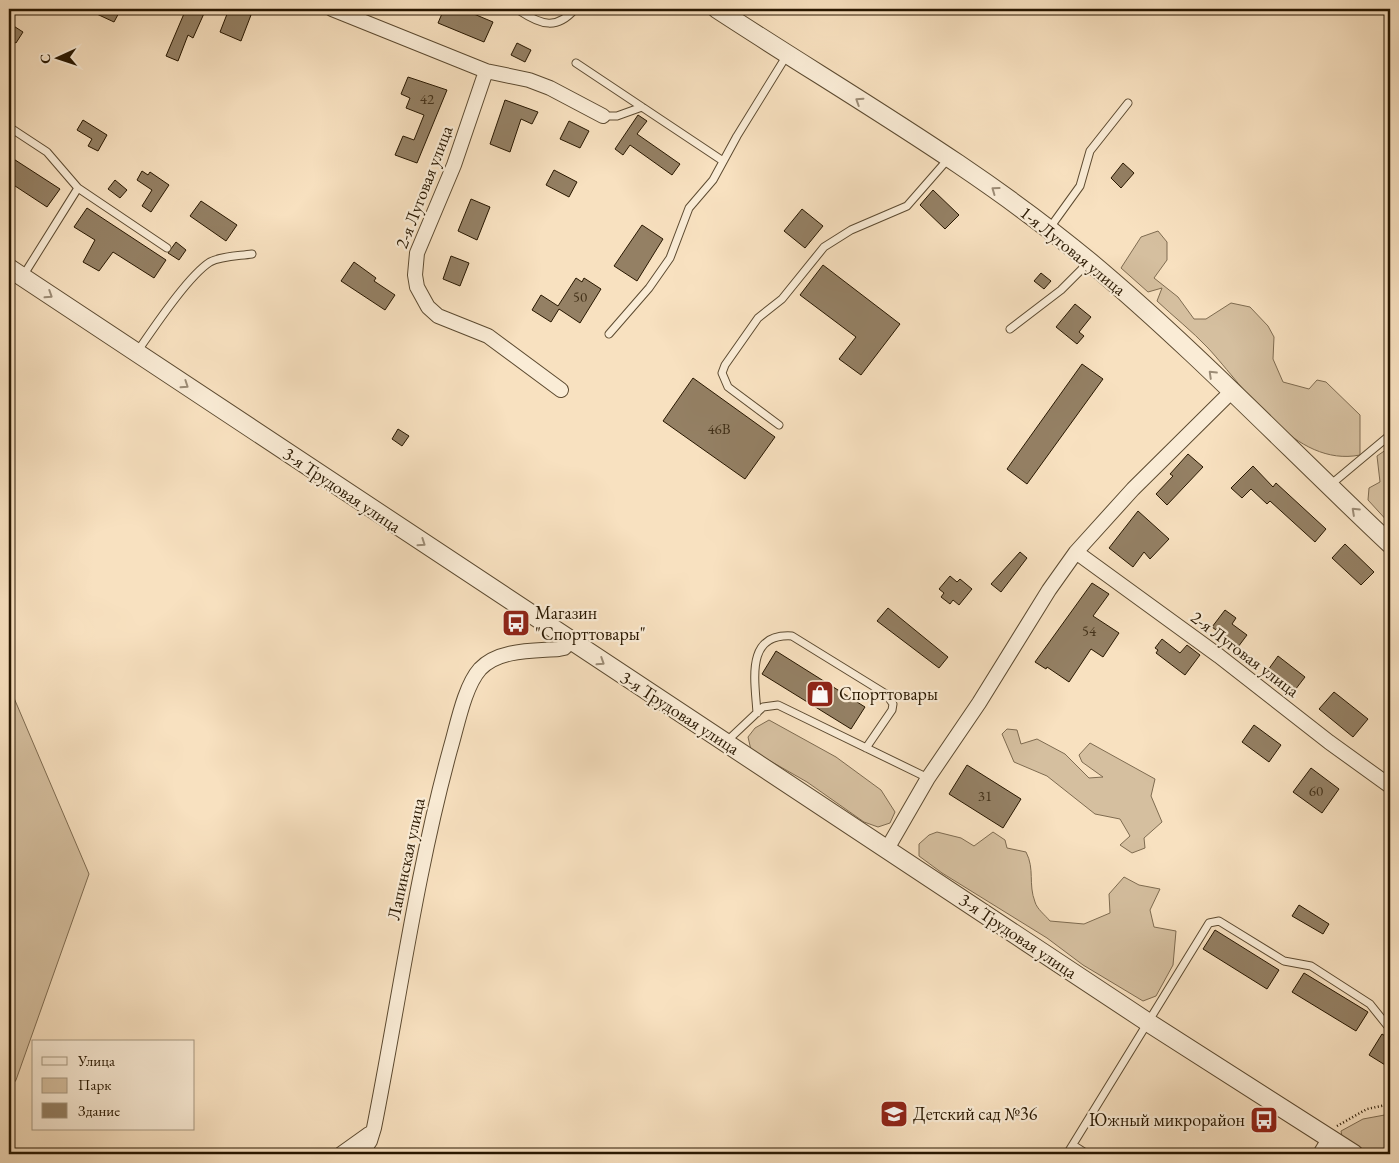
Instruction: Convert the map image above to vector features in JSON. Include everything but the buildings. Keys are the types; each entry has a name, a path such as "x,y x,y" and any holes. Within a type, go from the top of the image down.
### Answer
{"street":[{"path":"332,9 486,71 528,80 550,88 603,116"},
{"name":"1-я Луговая улица","path":"717,9 949,158 1049,230 1172,334 1390,544"},
{"name":"2-я Луговая улица","path":"486,71 454,165 417,253 414,275 417,287 428,306 438,316 488,336 562,390"},
{"name":"3-я Трудовая улица","path":"15,273 570,642 726,742 1149,1023 1325,1147 1354,1154"},
{"path":"887,849 928,778 979,703 1049,590 1076,552 1133,489 1231,392"},
{"name":"2-я Луговая улица","path":"1076,552 1219,656 1329,742 1390,786"},
{"name":"Лапинская улица","path":"361,1154 370,1141 374,1128 409,932 438,797 461,713 472,681 482,667 501,656 564,648 570,642"},
{"path":"341,1154 361,1141 374,1128"}],"lane":[{"path":"520,11 531,19 552,24 562,22 575,9"},
{"path":"609,334 649,288 670,258 689,208 713,180 788,55"},
{"path":"576,63 723,161"},
{"path":"1049,230 1080,186 1085,163 1090,151 1128,103"},
{"path":"603,116 616,116 642,107"},
{"path":"9,127 47,152 78,188 167,248"},
{"path":"779,425 728,387 722,374 725,365 758,318 782,298 824,247 851,230 907,206 949,158"},
{"path":"15,273 78,188"},
{"path":"136,352 169,307 202,268 218,259 252,254"},
{"path":"1010,329 1061,290 1089,262"},
{"path":"1329,486 1390,435"},
{"path":"757,713 756,658 763,644 779,635 792,636 886,694 891,699 892,710 866,748"},
{"path":"726,742 763,707 778,705 928,778"},
{"path":"1067,1154 1209,923 1214,921 1219,921 1284,961 1311,966 1370,1004 1390,1029"},
{"path":"1073,1145 1087,1154"}],"path":[{"path":"1325,1147 1336,1127 1353,1116 1390,1104"}],"green space":[{"path":"1158,231 1167,242 1167,260 1154,278 1178,297 1194,319 1206,319 1231,303 1250,307 1268,326 1274,337 1273,359 1283,382 1309,389 1317,380 1326,382 1360,415 1360,455 1336,456 1314,450 1293,438 1274,422 1202,342 1157,301 1162,288 1148,292 1121,268 1141,237"},
{"path":"1390,447 1390,524 1368,500 1369,488 1380,482 1377,456"},
{"path":"9,696 14,698 89,874 16,1080 9,1090"},
{"path":"769,720 836,757 881,790 895,812 890,823 878,827 864,822 807,782 751,750 748,737 755,728"},
{"path":"1007,729 1017,730 1021,744 1037,739 1065,754 1089,778 1103,777 1082,762 1079,755 1090,743 1155,779 1151,796 1162,822 1144,838 1145,848 1132,853 1120,845 1130,836 1120,819 1095,814 1047,776 1014,762 1002,734"},
{"path":"937,832 961,838 974,846 993,832 1005,840 1007,848 1026,852 1029,858 1032,889 1036,905 1050,921 1084,924 1110,913 1109,894 1124,877 1139,885 1160,889 1150,910 1154,927 1176,931 1173,965 1156,996 1143,1001 1083,965 1047,938 942,873 919,856 919,844 929,835"},
{"path":"1390,1114 1390,1154 1368,1154 1343,1142 1341,1131 1363,1119"}],"place":[{"name":"Магазин \"Спорттовары\"","path":"516,623"},
{"name":"Спорттовары","path":"820,694"},
{"name":"Детский сад №36","path":"894,1114"},
{"name":"Южный микрорайон","path":"1264,1120"}]}
